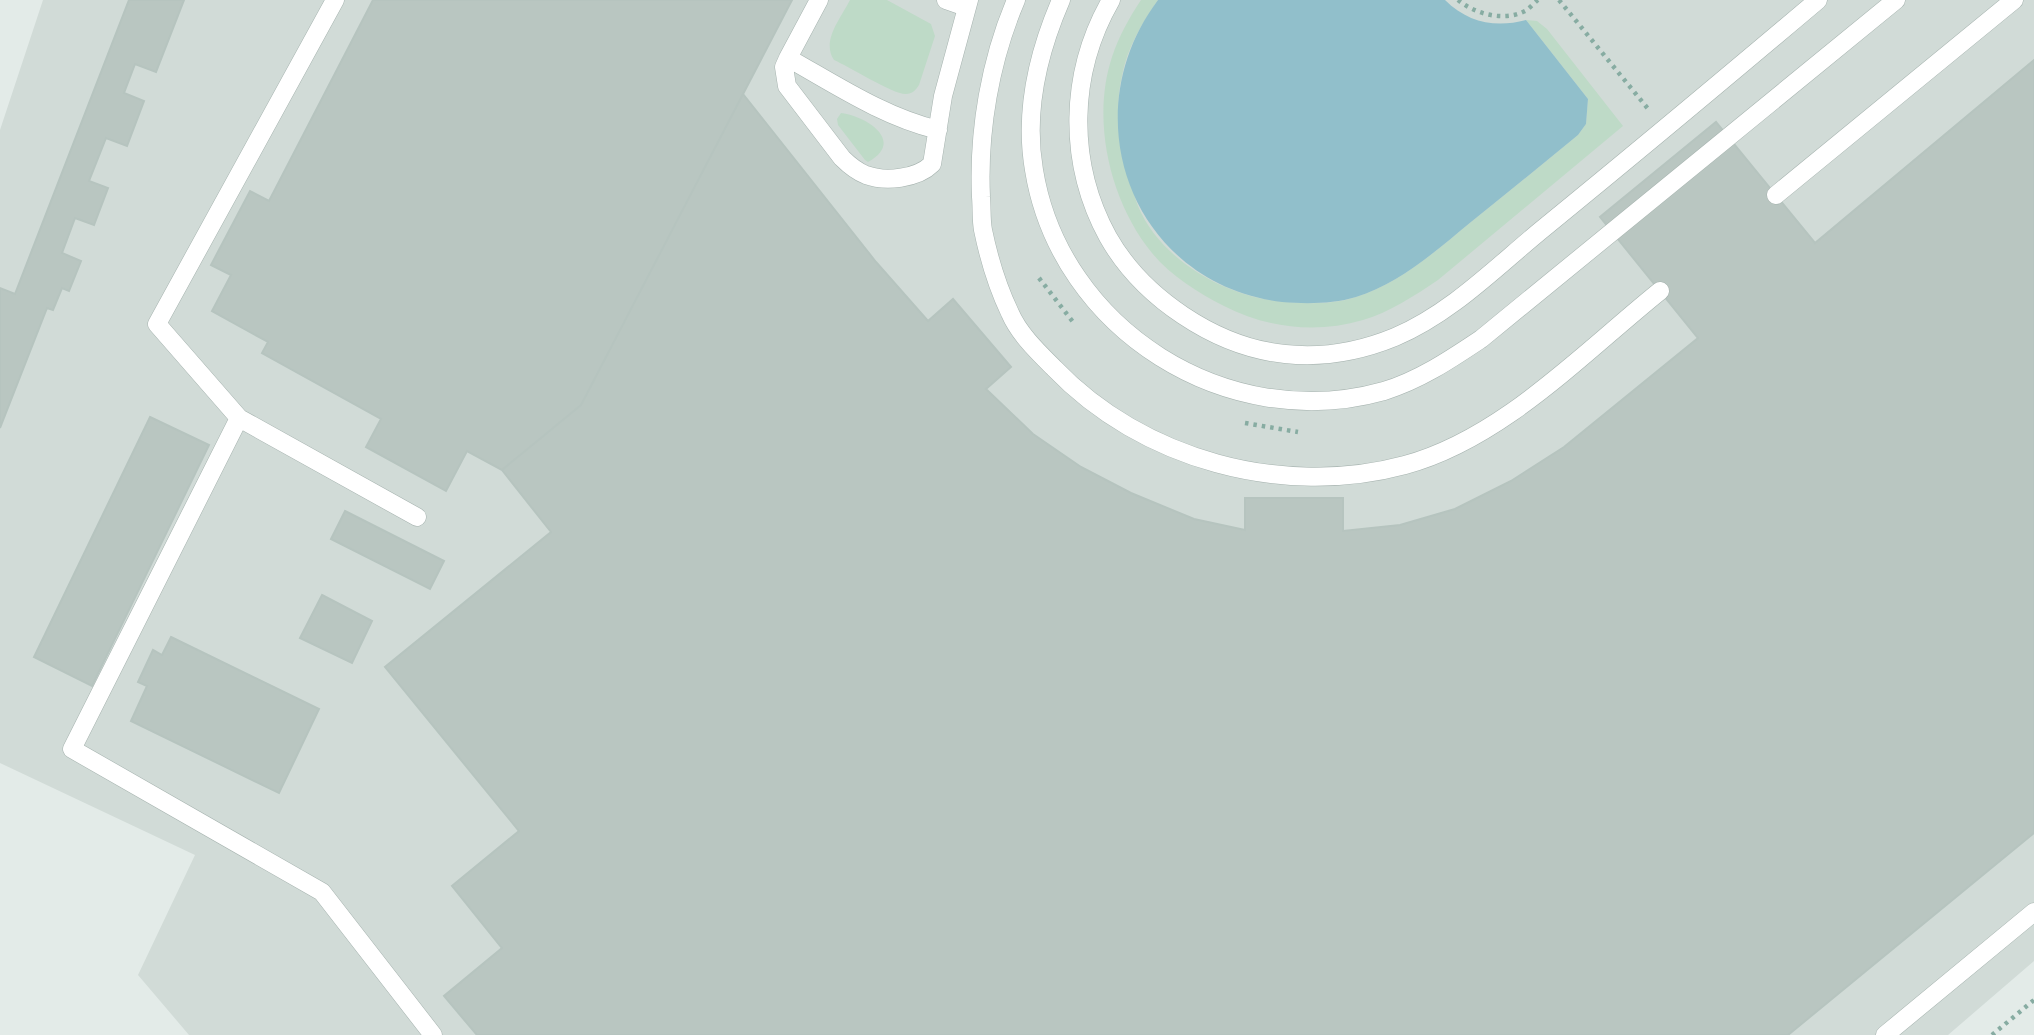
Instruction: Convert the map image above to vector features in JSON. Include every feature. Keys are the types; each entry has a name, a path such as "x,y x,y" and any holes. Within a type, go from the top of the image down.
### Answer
{"lane":[{"path":"335,0 157,324 239,418 418,517"},
{"path":"820,0 788,58 784,76 792,95 852,168 874,177 911,176 926,171 932,164 943,96 967,3 946,0"},
{"path":"1016,0 996,61 987,102 983,143 983,229 992,271 1011,316 1035,349 1070,386 1143,435 1184,453 1226,466 1269,474 1315,477 1364,474 1407,464 1452,447 1489,428 1660,291"},
{"path":"1061,0 1047,34 1037,70 1031,104 1031,140 1034,170 1044,211 1058,245 1076,275 1095,303 1122,330 1179,368 1210,383 1245,393 1278,400 1314,401 1350,398 1418,378 1481,339 1896,0"},
{"path":"1111,0 1088,48 1078,107 1081,163 1097,214 1124,261 1153,294 1201,326 1227,338 1284,354 1322,354 1371,346 1398,336 1454,302 1818,0"},
{"path":"1776,195 2014,0"},
{"path":"788,58 894,116 911,124 937,130"},
{"path":"239,418 72,749 322,892 433,1035"},
{"path":"1885,1035 2034,912"}],"path":[{"path":"1458,0 1477,12 1496,16 1524,12 1538,0"},
{"path":"1559,0 1664,130"},
{"path":"1039,278 1073,322"},
{"path":"1245,424 1298,432"},
{"path":"1992,1035 2034,1000"}],"shaded area":[{"path":"43,0 2034,0 2034,961 1948,1035 189,1035 138,975 195,855 0,763 0,130"}],"green space":[{"path":"850,0 887,0 931,24 935,36 919,85 914,91 906,94 892,90 834,60 831,37"},
{"path":"1141,0 1158,0 1127,56 1118,109 1122,143 1138,206 1148,225 1177,258 1215,282 1256,297 1297,303 1327,303 1347,300 1387,284 1431,255 1578,135 1586,124 1588,99 1526,20 1537,21 1547,29 1623,126 1438,280 1411,298 1373,317 1345,324 1310,328 1274,324 1240,313 1185,283 1152,253 1125,210 1108,160 1103,107 1112,57 1128,20"},
{"path":"841,113 871,124 883,138 879,154 868,162 838,125 837,119"}],"water":[{"path":"1158,0 1445,0 1463,14 1483,22 1526,20 1588,99 1586,124 1578,135 1431,255 1372,291 1338,301 1300,303 1282,302 1230,289 1187,264 1154,229 1131,188 1119,142 1119,94 1132,46"}],"building":[{"path":"129,0 184,0 156,72 135,64 124,93 144,101 127,146 106,138 89,181 108,188 94,225 75,218 62,253 81,261 69,291 62,288 53,310 47,308 0,428 0,288 15,294"},
{"path":"373,0 792,0 581,405 502,470 467,451 446,491 366,447 381,419 262,353 268,342 212,311 231,275 211,265 250,191 269,201"},
{"path":"2034,60 2034,833 1788,1035 477,1035 444,996 502,948 452,886 519,831 385,667 551,532 502,470 581,405 743,94 876,262 928,321 953,299 1011,367 986,389 1033,434 1081,467 1131,493 1194,519 1245,530 1245,498 1343,498 1343,531 1400,525 1455,509 1511,481 1564,447 1698,338 1600,217 1716,122 1815,243"},
{"path":"150,417 209,445 92,686 34,657"},
{"path":"345,511 444,561 430,589 331,539"},
{"path":"322,595 372,621 352,663 300,638"},
{"path":"171,637 319,709 279,793 131,721 147,686 138,682 153,650 162,655"}]}
